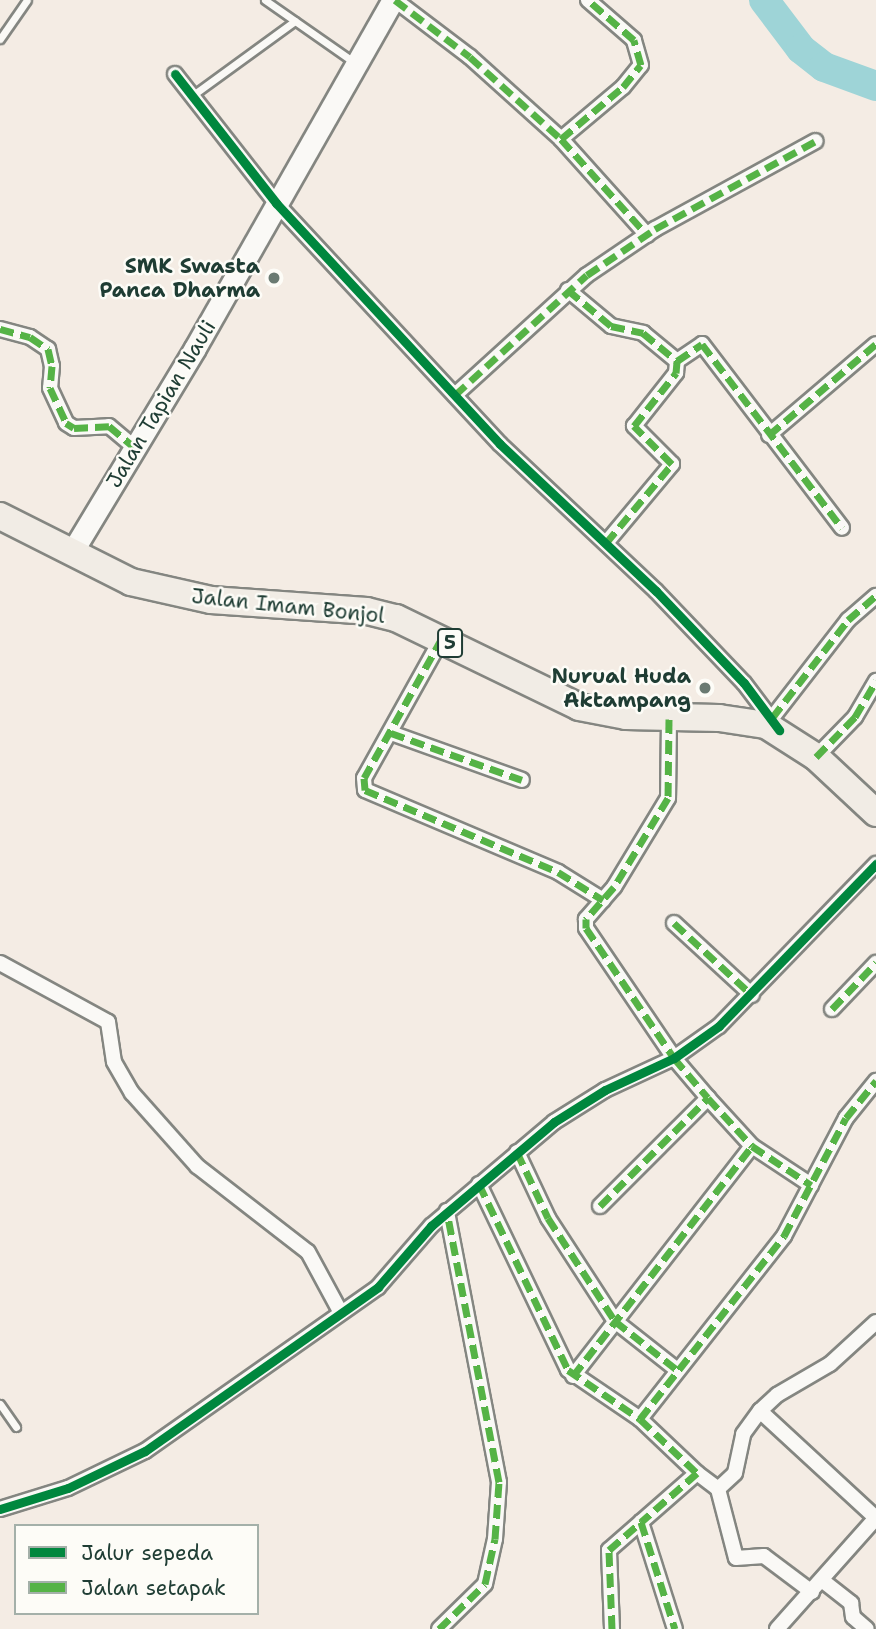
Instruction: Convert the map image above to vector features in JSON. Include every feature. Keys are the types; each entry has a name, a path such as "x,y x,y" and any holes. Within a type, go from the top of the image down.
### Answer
{"highway":[{"name":"Jalan Imam Bonjol","path":"4,521 72,552 120,578 167,591 211,600 367,611 442,638 540,692 579,707 669,719 731,719 776,724 876,813"}],"main road":[{"name":"Jalan Tapian Nauli","path":"72,552 136,449 394,0"}],"street":[{"path":"394,0 470,57 561,139 647,234"},
{"path":"561,139 623,87 641,65 634,40 588,0"},
{"path":"175,74 276,203 455,395 665,600 776,724 848,620 876,596"},
{"path":"455,395 568,290 647,234 816,141"},
{"path":"568,290 611,326 643,333 677,361"},
{"path":"0,329 30,337 48,349 52,366 50,388 66,424 74,428 109,426 136,449"},
{"path":"677,361 702,344 842,528"},
{"path":"769,435 876,344"},
{"path":"606,543 672,464 635,425 676,373 677,361"},
{"path":"442,638 364,778 368,794 558,872 603,900"},
{"path":"816,758 855,717 876,681"},
{"path":"669,719 668,798 652,829 603,900 586,919 586,928 674,1058 708,1098 752,1146 811,1185"},
{"path":"391,733 522,780"},
{"path":"0,1509 68,1488 145,1451 385,1281 447,1211 578,1105 674,1058 719,1026 752,995 876,864"},
{"path":"674,923 752,995"},
{"path":"0,963 108,1022 114,1062 132,1093 197,1166 298,1241 315,1260 341,1313"},
{"path":"832,1009 876,963"},
{"path":"640,1419 676,1369 784,1237 846,1118 876,1081"},
{"path":"600,1206 708,1098"},
{"path":"573,1376 752,1146"},
{"path":"517,1152 548,1218 615,1321 676,1369"},
{"path":"479,1184 573,1376 640,1419 697,1473 718,1489 736,1558 764,1556 851,1603 853,1617 867,1629"},
{"path":"439,1629 485,1584 495,1539 499,1482 447,1211"},
{"path":"718,1489 735,1473 741,1438 760,1411 777,1395 830,1364 876,1322"},
{"path":"760,1411 876,1518 777,1629"},
{"path":"612,1629 608,1550 697,1473"},
{"path":"641,1522 675,1629"}],"lane":[{"path":"0,38 27,0"},
{"path":"265,0 358,65"},
{"path":"192,95 295,21"},
{"path":"0,1404 16,1427"}],"waterway":[{"path":"764,0 801,49 824,67 876,86"}],"marked path":[{"path":"395,0 470,57 561,139 647,235"},
{"path":"561,139 623,87 641,65 634,40 588,0"},
{"path":"455,395 587,275 655,229 816,141"},
{"path":"568,290 611,326 643,333 677,361 702,344 842,528"},
{"path":"0,329 30,337 48,349 52,366 50,388 66,423 74,428 109,426 136,449"},
{"path":"769,435 876,344"},
{"path":"606,543 672,464 634,426 676,373 677,361"},
{"path":"772,718 848,620 876,596"},
{"path":"442,638 364,778 365,790 558,872 603,900"},
{"path":"816,757 855,717 876,681"},
{"path":"669,719 668,798 614,887 586,919 586,928 674,1058 708,1098 752,1146 811,1185"},
{"path":"391,733 522,780"},
{"path":"674,923 752,995"},
{"path":"832,1009 876,963"},
{"path":"640,1419 784,1236 846,1118 876,1081"},
{"path":"600,1206 708,1098"},
{"path":"573,1376 752,1146"},
{"path":"517,1152 548,1218 615,1321 676,1369"},
{"path":"479,1184 568,1370 640,1419 697,1473 641,1522 675,1629"},
{"path":"439,1629 485,1584 495,1539 499,1482 447,1211"},
{"path":"612,1629 609,1550 641,1522"}],"cycle path":[{"path":"175,74 276,203 500,444 656,591 744,683 779,730"},
{"path":"0,1509 68,1488 145,1451 378,1287 431,1226 554,1122 605,1090 674,1058 719,1026 876,864"}],"place":[{"name":"SMK Swasta Panca Dharma","path":"274,278"},
{"name":"Nurual Huda Aktampang","path":"705,688"}]}
